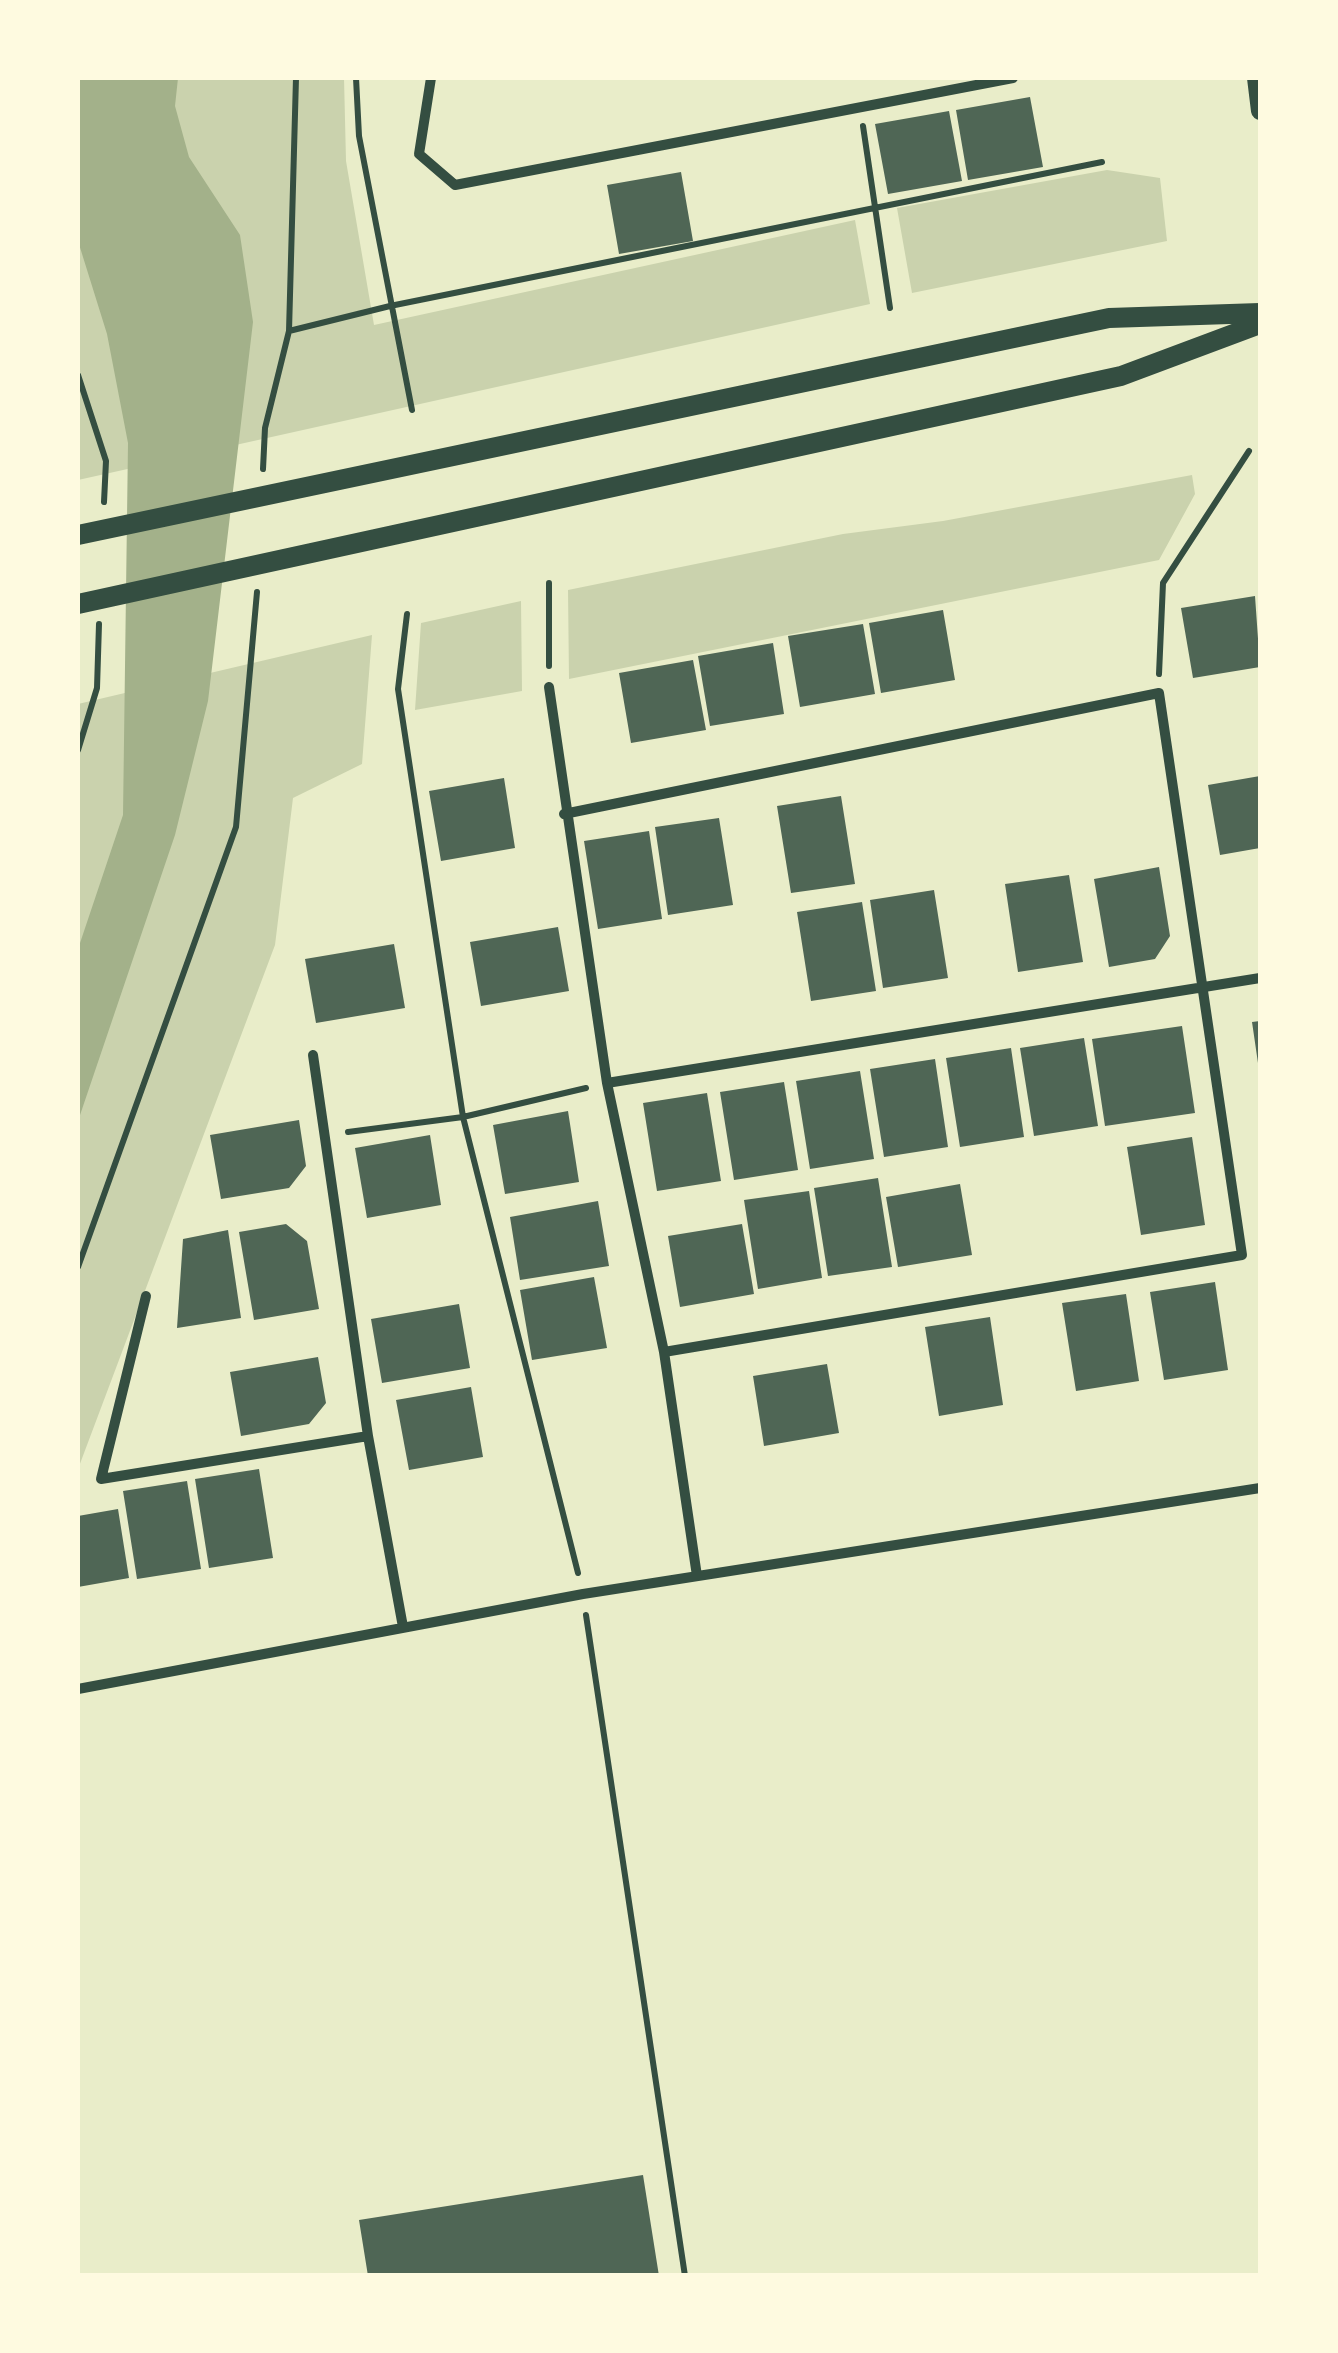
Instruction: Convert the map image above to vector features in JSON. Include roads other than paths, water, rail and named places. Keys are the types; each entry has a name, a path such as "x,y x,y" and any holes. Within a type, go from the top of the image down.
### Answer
{"main road":[{"path":"78,535 1109,318 1260,313"},
{"path":"78,604 1121,376 1260,324"}],"street":[{"path":"432,78 418,154 455,185 1013,78"},
{"path":"1256,78 1260,111"},
{"path":"549,687 564,814 606,1083 664,1352 697,1576"},
{"path":"564,814 1159,693 1242,1255 664,1352"},
{"path":"606,1083 1260,978"},
{"path":"313,1055 368,1436 403,1627"},
{"path":"146,1296 101,1479 368,1436"},
{"path":"78,1689 583,1594 1260,1488"}]}
